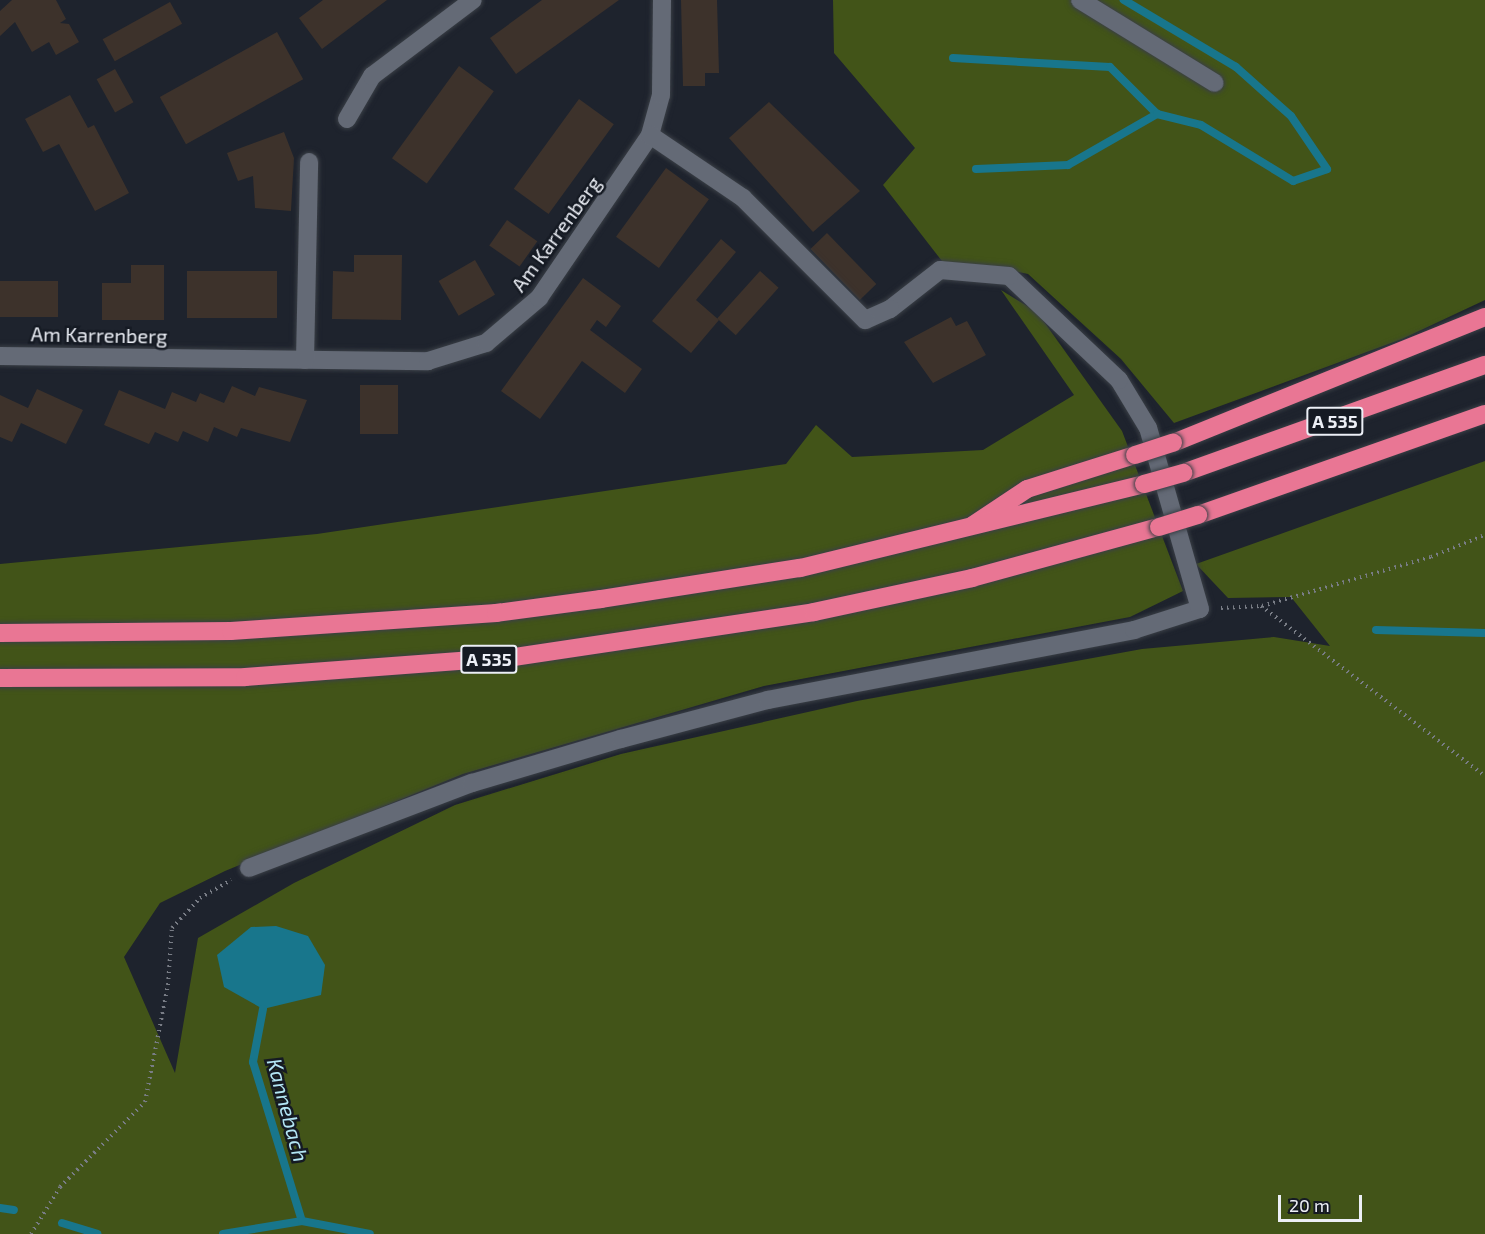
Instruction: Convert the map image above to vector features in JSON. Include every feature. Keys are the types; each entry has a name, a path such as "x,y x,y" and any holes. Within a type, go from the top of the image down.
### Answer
{"highway":[{"path":"961,533 1026,489 1173,443 1485,317"},
{"name":"A 535","path":"0,633 231,631 496,613 800,568 961,533 1183,473 1485,365"},
{"name":"A 535","path":"0,678 245,677 514,657 813,612 982,575 1159,527 1485,414"}],"street":[{"path":"347,119 372,76 473,0"},
{"name":"Am Karrenberg","path":"0,356 428,361 486,343 539,298 650,135 661,95 662,0"},
{"path":"1080,0 1215,83"},
{"path":"249,868 472,783 621,739 768,700 1134,630 1200,609 1148,428 1119,380 1009,276 940,270 890,309 865,320 743,198 650,135"},
{"path":"305,360 309,162"}],"path":[{"path":"1200,609 1261,606 1431,557 1485,535"},
{"path":"1261,606 1485,776"},
{"path":"31,1234 60,1187 145,1102 168,985 172,928 200,898 249,868"}],"green space":[{"path":"833,0 1485,0 1485,300 1402,339 1174,423 1121,359 1028,274 983,265 945,265 883,185 915,148 834,53"},
{"path":"1001,290 1037,312 1122,431 1183,591 1130,617 764,686 463,774 225,871 160,903 124,957 175,1073 198,938 294,883 455,805 621,754 857,701 1142,649 1274,637 1330,646 1291,597 1228,598 1196,564 1485,461 1485,1234 0,1234 0,564 317,534 786,464 816,425 852,457 983,450 1074,395"}],"water":[{"path":"276,926 308,936 325,965 321,995 263,1009 224,987 217,955 251,927"}],"building":[{"path":"12,0 56,0 66,19 60,23 69,24 79,42 56,55 49,42 32,52 15,22 0,36 0,11"},
{"path":"323,0 387,0 322,49 299,18"},
{"path":"542,0 619,0 516,74 490,38"},
{"path":"681,0 717,0 719,73 705,73 705,86 683,86"},
{"path":"170,2 182,24 115,61 103,39"},
{"path":"277,32 303,79 186,144 160,97"},
{"path":"459,66 494,91 427,184 392,158"},
{"path":"115,69 133,102 115,112 97,79"},
{"path":"70,95 88,128 94,125 129,193 95,211 59,144 43,152 25,119"},
{"path":"579,99 614,124 549,214 514,189"},
{"path":"769,102 860,191 813,232 729,138"},
{"path":"284,132 294,158 291,211 255,208 253,176 238,181 227,153"},
{"path":"666,168 709,199 659,268 616,237"},
{"path":"507,220 537,241 520,267 489,245"},
{"path":"827,233 876,284 860,300 810,249"},
{"path":"721,239 736,252 696,300 719,320 691,353 652,321"},
{"path":"354,255 402,255 401,320 332,319 333,271 354,272"},
{"path":"475,260 495,295 459,316 439,281"},
{"path":"131,265 164,265 164,320 102,320 102,283 131,283"},
{"path":"187,271 277,271 277,318 187,318"},
{"path":"760,271 779,288 736,335 717,319"},
{"path":"583,278 621,306 606,327 597,320 590,330 642,369 625,393 582,361 540,419 501,391"},
{"path":"0,281 58,281 58,317 0,317"},
{"path":"951,317 956,326 967,321 986,355 933,383 904,342"},
{"path":"360,385 398,385 398,434 360,434"},
{"path":"232,386 255,396 259,387 307,400 290,442 241,428 237,437 214,427 208,442 183,431 178,442 155,432 149,444 104,425 119,390 165,409 172,392 196,402 200,393 224,403"},
{"path":"37,389 83,410 66,444 21,423 12,442 0,437 0,395 28,408"}],"waterway":[{"path":"976,169 1068,165 1157,114 1201,125 1293,181 1327,169 1291,116 1236,67 1124,0"},
{"path":"953,58 1110,67 1157,114"},
{"path":"1376,630 1485,633"},
{"name":"Kannebach","path":"263,1009 253,1062 302,1221"},
{"name":"Kannebach","path":"0,1208 14,1210"},
{"name":"Kannebach","path":"223,1234 302,1221 370,1234"},
{"name":"Kannebach","path":"62,1223 97,1234"}]}
